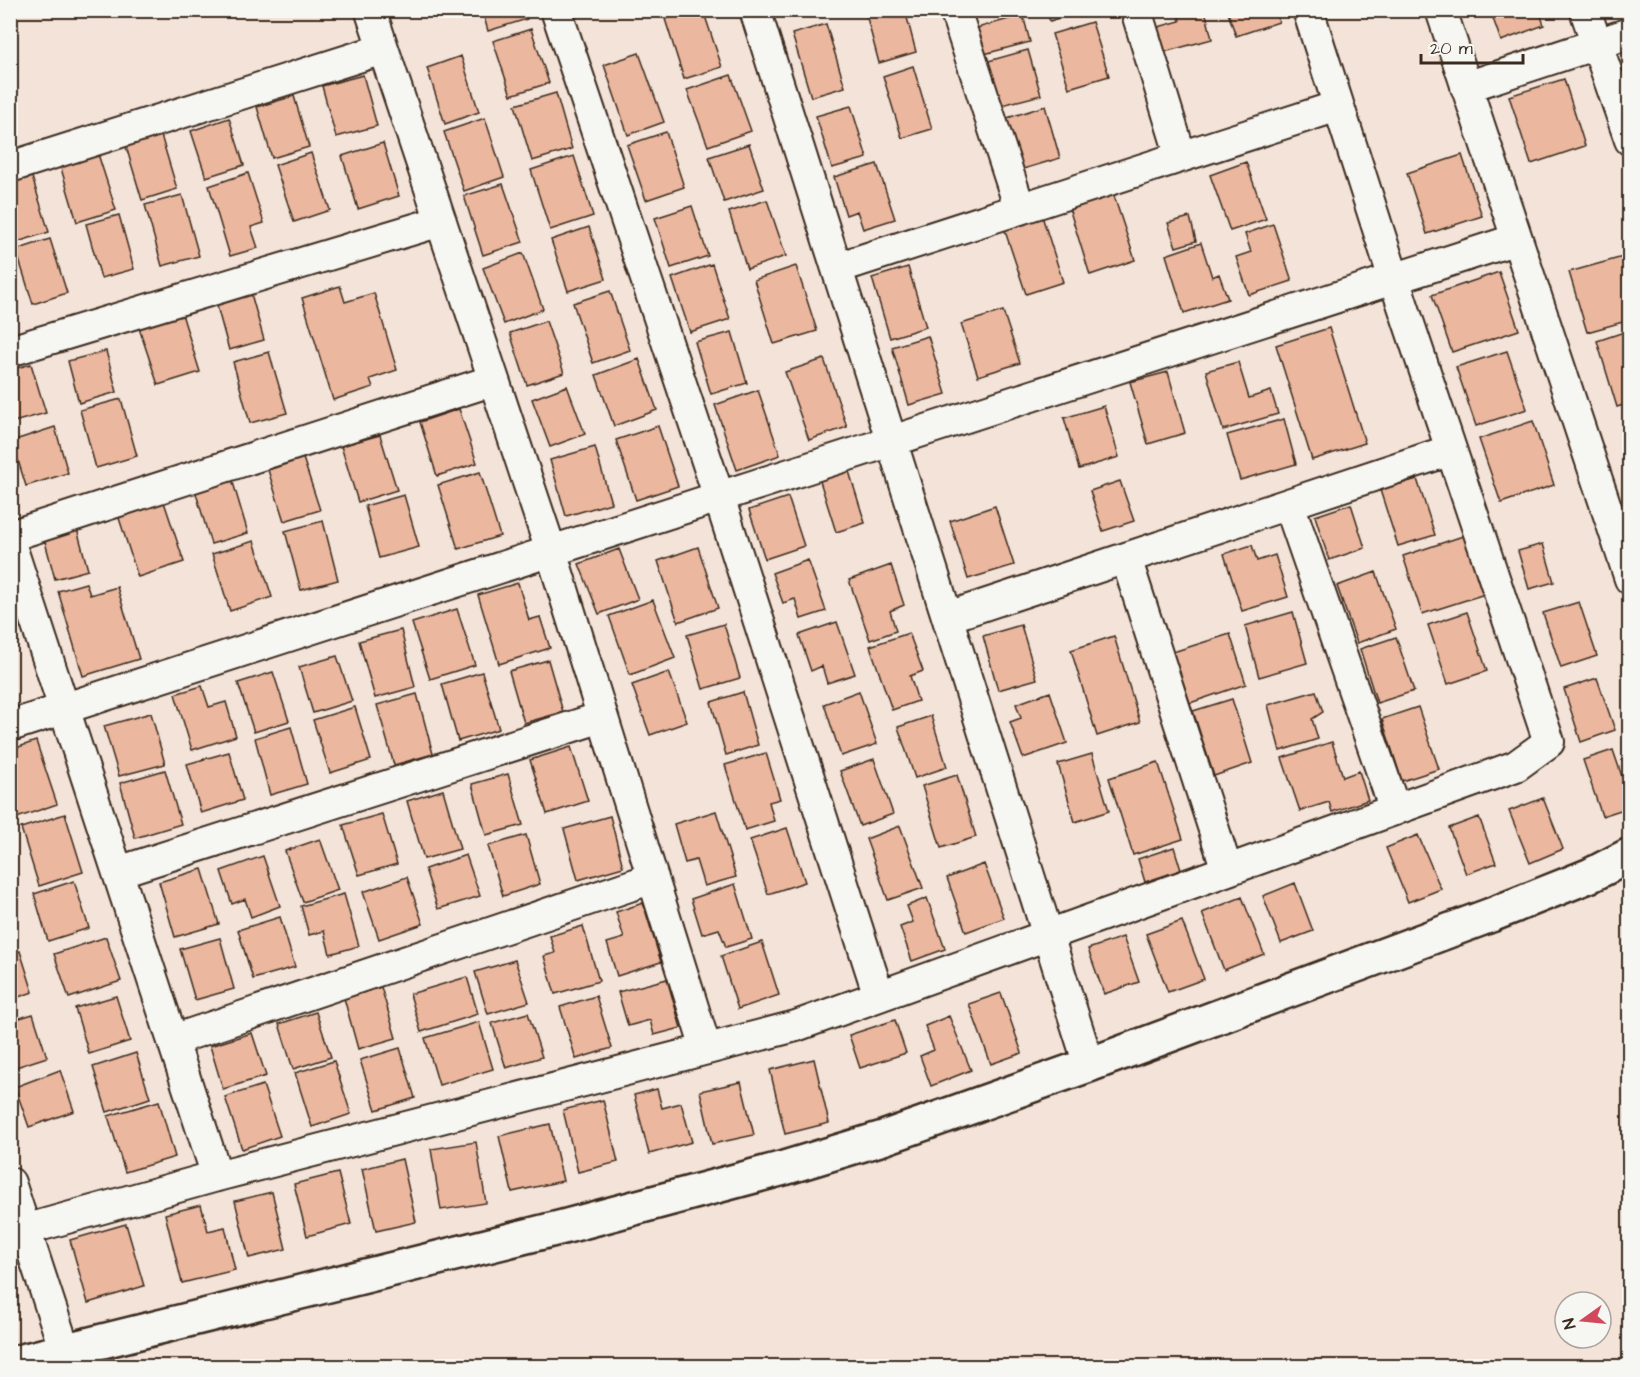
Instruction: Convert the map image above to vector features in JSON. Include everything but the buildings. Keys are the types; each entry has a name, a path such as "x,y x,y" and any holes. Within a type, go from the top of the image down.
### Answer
{"street":[{"path":"374,10 371,12 383,49 551,551 706,1049"},
{"path":"556,10 719,497 879,996"},
{"path":"755,10 1089,1065"},
{"path":"955,10 1020,209"},
{"path":"1136,10 1181,157"},
{"path":"18,1232 217,1176 796,1026 1516,766 1549,742 1394,279 1308,10"},
{"path":"1441,10 1629,579"},
{"path":"1585,10 1629,140"},
{"path":"1466,87 1629,33"},
{"path":"10,167 383,49"},
{"path":"837,268 1338,106"},
{"path":"10,351 441,220"},
{"path":"10,726 1517,239"},
{"path":"10,536 494,380"},
{"path":"948,617 1451,450"},
{"path":"1288,504 1395,810"},
{"path":"10,543 217,1176"},
{"path":"1126,558 1227,870"},
{"path":"118,872 603,717"},
{"path":"10,1364 563,1227 784,1168 883,1138 1089,1065 1491,915 1591,875 1629,855"},
{"path":"173,1040 653,878"},
{"path":"10,1183 18,1232 65,1351"}]}
